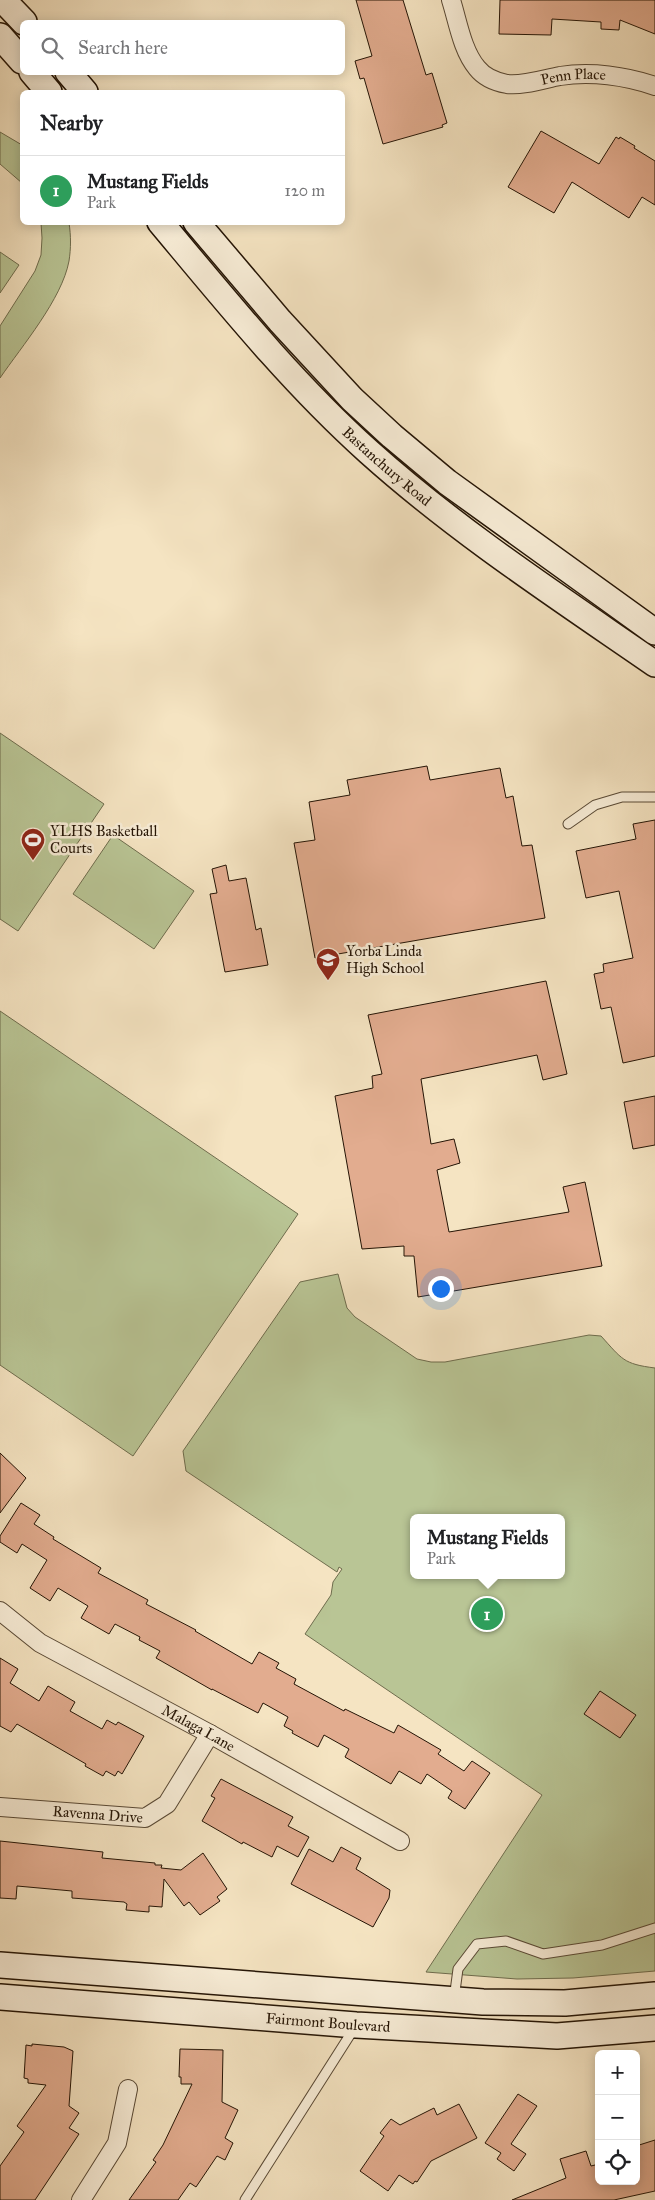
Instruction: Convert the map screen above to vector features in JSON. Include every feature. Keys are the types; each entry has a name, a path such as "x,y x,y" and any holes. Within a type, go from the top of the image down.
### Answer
{"main road":[{"path":"3,0 22,20"},
{"path":"0,36 20,59"},
{"path":"35,75 47,90"},
{"path":"71,75 83,90"},
{"name":"Bastanchury Road","path":"163,225 236,312 331,417 370,452 414,489 512,564 655,664"},
{"name":"Bastanchury Road","path":"199,225 280,321 352,399 392,436 447,482 655,632"},
{"path":"236,312 249,314 261,321 336,402 347,403 352,399"},
{"path":"414,489 423,486 432,490 521,554 535,556 542,551"},
{"name":"Fairmont Boulevard","path":"0,1965 454,1999 565,2003 655,1995"},
{"name":"Fairmont Boulevard","path":"0,1997 356,2025 557,2036 655,2028"}],"street":[{"name":"Penn Place","path":"451,0 468,54 478,69 492,80 509,84 563,76 598,75 636,80 655,86"},
{"name":"Malaga Lane","path":"0,1611 40,1642 210,1734 400,1841"},
{"name":"Ravenna Drive","path":"0,1807 145,1818 167,1804 210,1734"},
{"path":"81,2200 117,2143 128,2089"}],"lane":[{"path":"568,824 594,805 622,797 655,797"},
{"path":"454,1999 458,1969 477,1944 506,1942 543,1954 602,1945 655,1928"},
{"path":"245,2200 356,2025"}],"green space":[{"path":"0,132 20,144 20,181 0,164"},
{"path":"41,225 69,225 69,261 65,276 50,306 0,378 0,326 35,271 41,255"},
{"path":"0,252 19,265 0,293"},
{"name":"YLHS Basketball Courts","path":"0,733 104,804 18,931 0,919"},
{"path":"113,835 194,891 154,949 73,894"},
{"path":"0,1011 298,1214 133,1456 0,1365"},
{"path":"338,1274 347,1308 355,1317 417,1359 445,1362 589,1335 601,1336 619,1355 629,1362 655,1368 655,1971 573,1978 517,1979 426,1972 542,1795 305,1634 331,1595 333,1582 342,1569 339,1567 337,1572 186,1471 183,1451 300,1282"}],"building":[{"path":"356,0 403,0 426,75 432,73 447,123 442,125 443,127 383,144 364,78 360,79 355,61 372,56"},
{"path":"500,0 655,0 655,34 620,20 619,30 601,29 601,22 552,19 551,35 499,34"},
{"path":"541,131 599,164 616,137 619,139 620,137 635,146 634,148 655,161 655,205 642,197 629,218 572,182 554,213 508,187"},
{"path":"427,766 430,780 500,768 506,798 513,796 522,846 532,845 545,918 315,958 294,843 315,840 309,802 350,795 347,780"},
{"path":"655,820 655,1056 623,1063 611,1007 601,1009 594,974 604,972 603,964 633,958 619,891 586,898 576,851 636,839 633,824"},
{"path":"226,865 229,881 246,878 256,930 261,928 268,965 225,972 210,894 217,893 212,869"},
{"path":"546,981 567,1074 543,1080 537,1055 421,1079 431,1144 454,1139 460,1163 437,1170 449,1232 569,1212 563,1187 585,1182 602,1266 418,1297 414,1256 404,1256 404,1246 362,1249 335,1096 373,1088 372,1076 382,1074 368,1015"},
{"path":"655,1096 655,1145 633,1149 624,1102"},
{"path":"0,1453 26,1478 0,1513"},
{"path":"21,1503 40,1515 34,1524 54,1537 53,1539 101,1568 98,1573 148,1600 146,1604 196,1630 252,1664 259,1652 279,1663 276,1668 296,1679 294,1684 344,1711 345,1709 394,1733 398,1725 441,1750 438,1754 464,1771 472,1761 490,1773 465,1809 448,1798 452,1791 427,1774 421,1784 399,1771 391,1784 345,1757 349,1749 324,1735 318,1747 292,1733 293,1731 284,1726 288,1717 263,1703 258,1713 212,1690 156,1658 160,1651 139,1640 140,1637 115,1624 109,1634 81,1618 88,1606 58,1588 50,1601 30,1588 47,1560 22,1544 17,1553 0,1542 0,1536"},
{"path":"0,1658 18,1669 10,1683 39,1701 48,1686 75,1702 70,1711 102,1729 107,1720 116,1725 118,1722 144,1736 122,1774 118,1771 115,1776 106,1771 103,1776 17,1724 11,1732 0,1726"},
{"path":"600,1691 636,1715 620,1738 584,1714"},
{"path":"221,1779 293,1817 288,1826 309,1837 298,1857 277,1846 272,1857 243,1842 242,1844 202,1821 215,1798 211,1796"},
{"path":"0,1841 103,1852 102,1858 155,1863 155,1865 162,1865 161,1868 181,1870 203,1853 227,1889 217,1897 220,1901 200,1915 189,1902 184,1906 164,1879 162,1907 149,1906 149,1912 126,1910 127,1904 124,1902 72,1898 72,1891 17,1886 16,1899 0,1898"},
{"path":"341,1847 361,1858 356,1869 390,1890 389,1898 373,1927 291,1884 309,1849 333,1862"},
{"path":"32,2044 64,2047 73,2051 69,2106 79,2113 69,2128 79,2134 35,2200 0,2200 0,2166 24,2132 17,2126 46,2085 28,2083 28,2079 24,2078 26,2045 32,2046"},
{"path":"180,2049 223,2050 222,2102 238,2110 225,2138 233,2143 225,2160 217,2156 196,2187 190,2183 178,2200 129,2200 156,2162 153,2160 163,2145 192,2084 181,2084 181,2077 179,2077"},
{"path":"518,2094 537,2106 511,2144 526,2154 514,2171 497,2159 501,2153 485,2143"},
{"path":"459,2104 477,2138 431,2161 417,2182 415,2181 413,2184 399,2175 388,2191 360,2171 384,2136 380,2133 391,2119 400,2125 434,2108 437,2115"},
{"path":"655,2140 655,2191 614,2200 512,2200 566,2178 560,2159 586,2151 591,2166 595,2165 595,2185 640,2185 640,2145"}],"place":[{"name":"YLHS Basketball Courts","path":"33,861"},
{"name":"Yorba Linda High School","path":"328,981"},
{"name":"Mustang Fields","path":"487,1614"}]}
